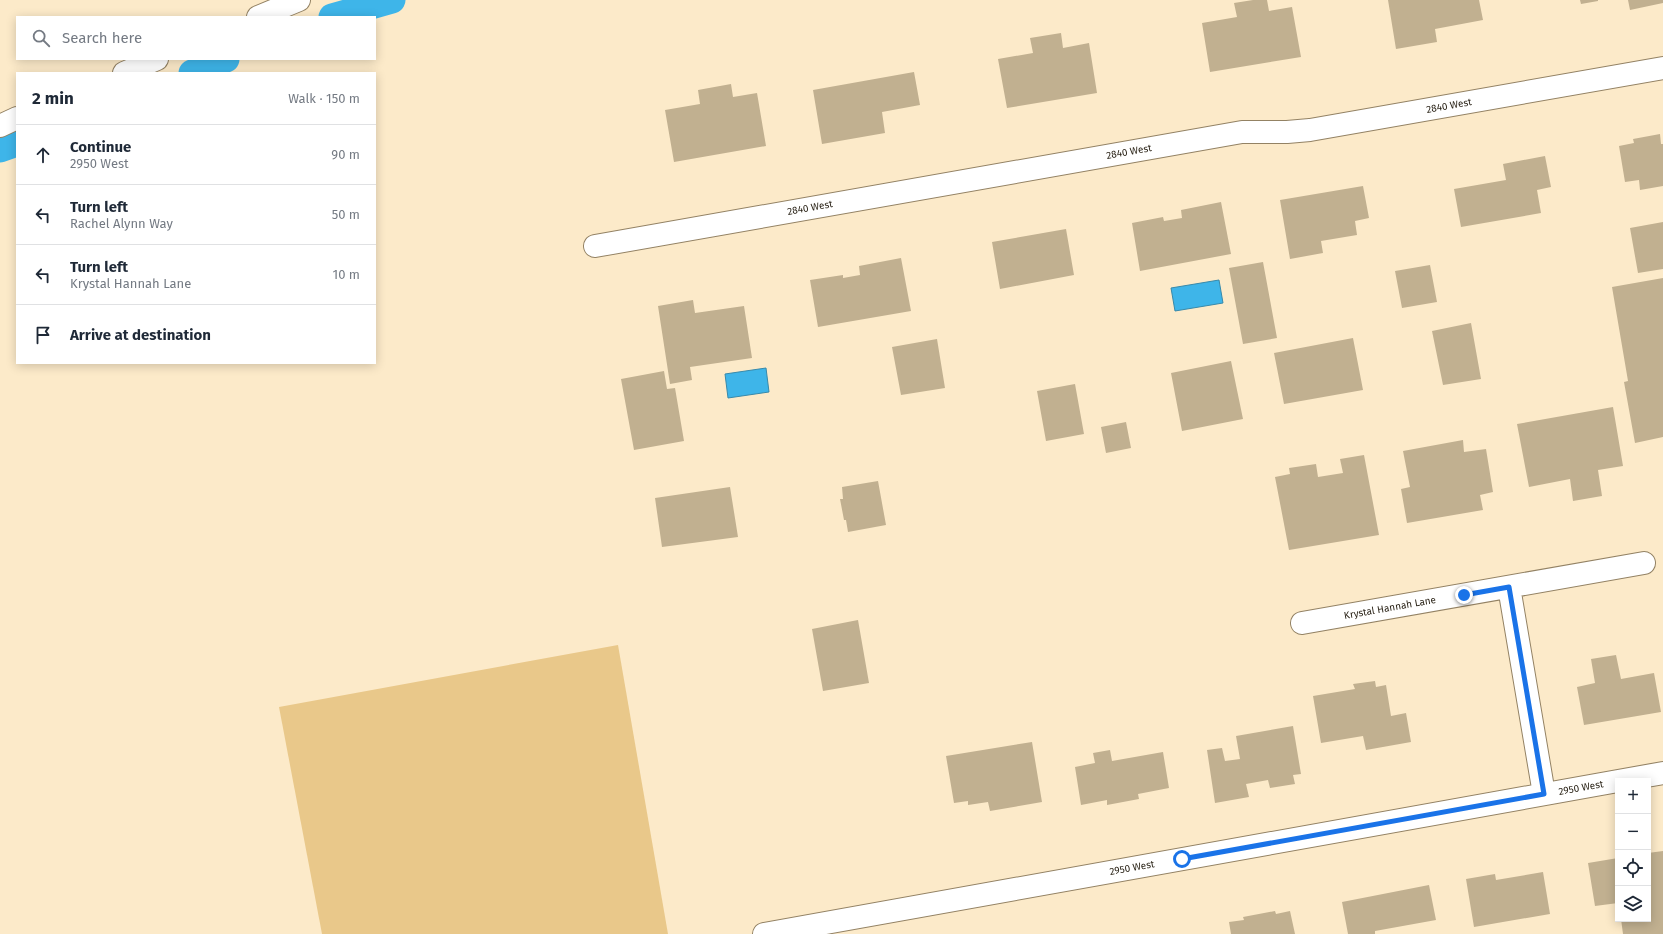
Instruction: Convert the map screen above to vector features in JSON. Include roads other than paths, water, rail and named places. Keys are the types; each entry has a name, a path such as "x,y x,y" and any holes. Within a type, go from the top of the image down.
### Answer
{"street":[{"path":"260,16 299,0"},
{"path":"126,72 155,60"},
{"name":"2840 West","path":"595,246 1234,134 1310,130 1663,68"},
{"path":"0,126 16,118"},
{"name":"Krystal Hannah Lane","path":"1302,623 1644,563"},
{"path":"1509,587 1544,794"},
{"name":"2950 West","path":"1635,778 1663,773"},
{"name":"2950 West","path":"764,934 1615,782"}],"water":[{"path":"1219,280 1223,303 1175,311 1171,288"},
{"path":"766,368 769,392 728,398 725,374"}],"waterway":[{"path":"336,16 392,0"},
{"path":"194,72 224,60"},
{"path":"0,149 16,143"}]}
